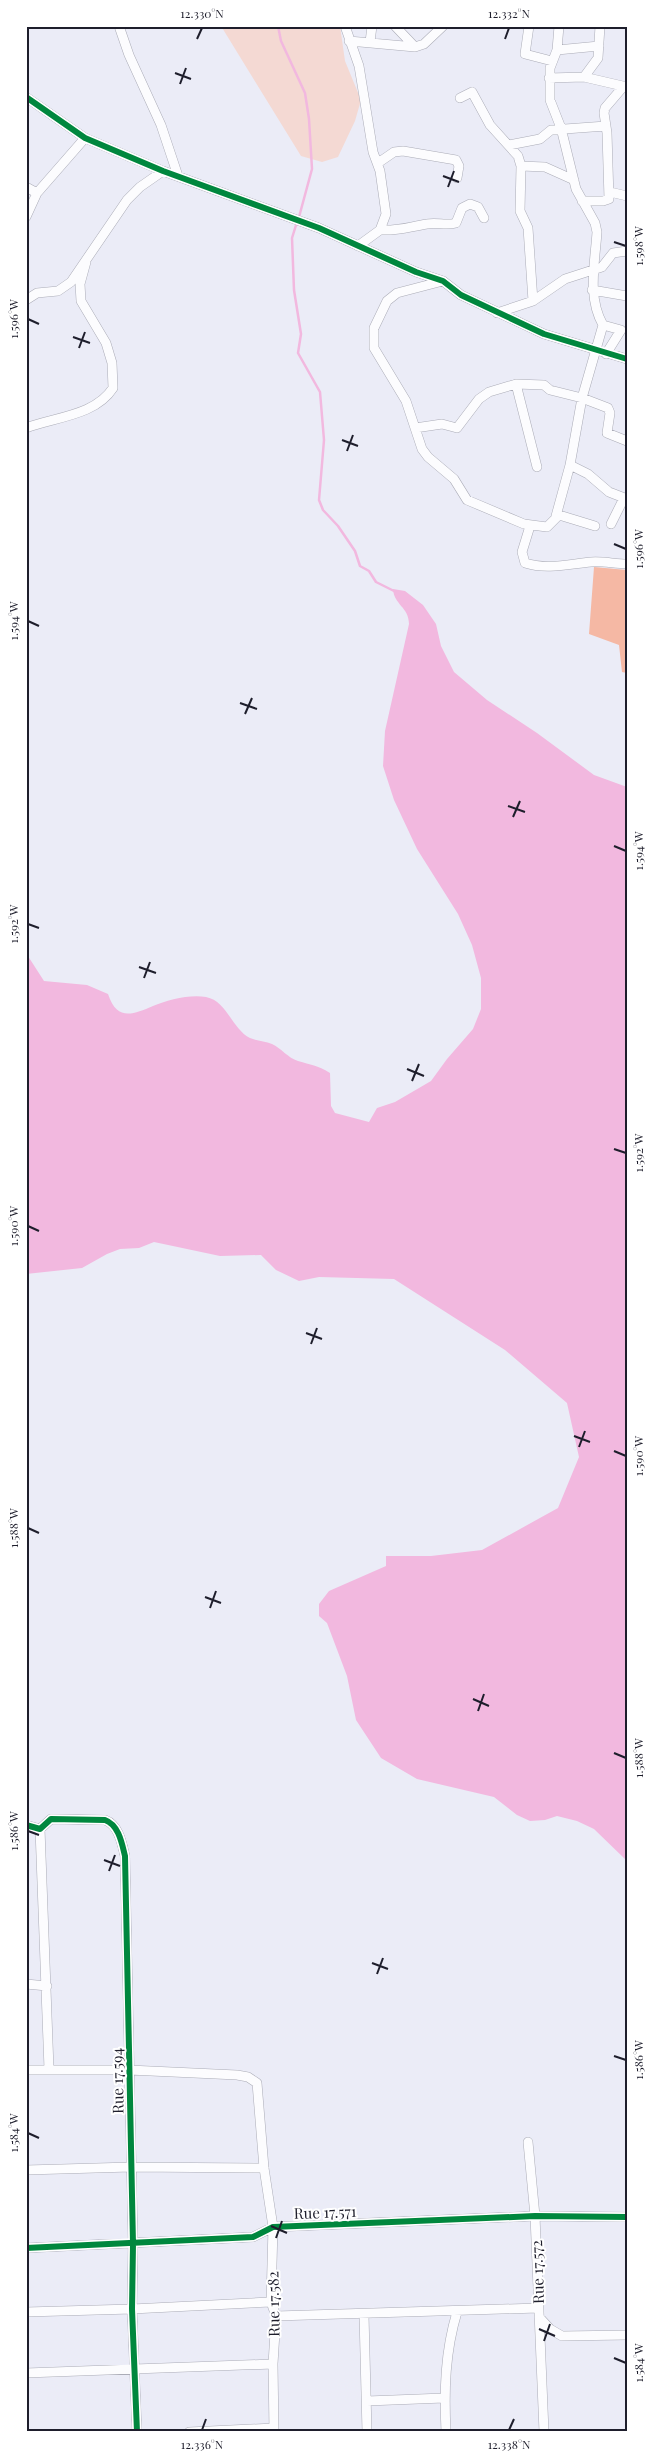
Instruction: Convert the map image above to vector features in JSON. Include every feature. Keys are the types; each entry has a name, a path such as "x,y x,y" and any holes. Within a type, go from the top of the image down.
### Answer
{"street":[{"path":"119,26 139,78 161,125 178,176"},
{"path":"345,26 359,66 373,152 378,163 386,214 380,230 358,246"},
{"path":"370,42 372,26"},
{"path":"396,26 415,47"},
{"path":"349,41 415,47 424,44 443,26"},
{"path":"529,26 525,54 552,61"},
{"path":"443,281 396,293 387,301 374,328 374,348 406,401 422,449 428,457 454,479 467,500 530,526 546,527 556,516 570,465 582,398 603,325 596,311 592,290 597,232 595,223 582,200 574,180 561,128 551,106 550,78 552,61 557,50 559,26"},
{"path":"584,77 596,62 600,26"},
{"path":"557,50 599,46"},
{"path":"550,78 584,77 625,87 605,108 609,199 606,201 582,200"},
{"path":"460,98 472,92 490,125 510,145 521,166 520,211 528,228 533,301"},
{"path":"26,97 85,138 163,171 298,220 416,272 443,281 461,295 544,334 627,359"},
{"path":"510,145 540,139 551,130 561,128 606,126"},
{"path":"26,217 38,193 85,138"},
{"path":"378,163 394,152 403,151 456,160 459,166 457,178"},
{"path":"521,166 545,167 574,180"},
{"path":"26,300 37,293 64,288 71,282 127,200 163,171"},
{"path":"26,186 38,193"},
{"path":"610,192 627,196"},
{"path":"380,230 407,230 429,224 451,225 456,223 462,208 470,204 478,207 484,218"},
{"path":"496,313 533,301 560,281 604,265 613,253 627,251"},
{"path":"26,428 43,421 82,411 102,399 113,388 112,363 106,343 81,301 80,284 86,262"},
{"path":"592,290 627,296"},
{"path":"603,325 624,327 606,354"},
{"path":"415,428 442,424 457,428 479,400 489,392 516,384 539,384 550,390 582,398 608,408 610,413 607,433 627,441"},
{"path":"516,384 537,467"},
{"path":"570,465 588,474 609,492 626,498 611,524"},
{"path":"556,516 595,526"},
{"path":"530,526 522,552 525,563 534,566 569,566 592,562 627,564"},
{"name":"Rue 17.594","path":"40,1828 51,1820 105,1820 113,1824 120,1839 127,1867 133,2244 132,2310 137,2432"},
{"path":"26,1825 40,1828 49,2069"},
{"path":"26,1984 47,1986"},
{"path":"26,2070 129,2070"},
{"name":"Rue 17.582","path":"129,2070 238,2075 248,2077 259,2087 264,2168 273,2227 271,2302 276,2316 273,2364 274,2430"},
{"name":"Rue 17.572","path":"528,2142 534,2216 544,2432"},
{"path":"26,2170 131,2167 264,2168"},
{"name":"Rue 17.571","path":"26,2248 253,2238 273,2227 534,2216 627,2216"},
{"path":"26,2312 132,2310 271,2302"},
{"path":"446,2432 444,2398 451,2334 458,2312"},
{"path":"276,2316 538,2312 562,2336 627,2335"},
{"path":"364,2315 368,2432"},
{"path":"26,2374 273,2364"},
{"path":"367,2401 444,2398"},
{"path":"190,2432 274,2430"}],"shaded area":[{"path":"221,26 340,26 345,61 361,100 355,121 338,157 322,162 301,156"},
{"path":"594,567 627,570 627,673 622,672 619,645 589,634"},
{"path":"393,589 405,591 423,605 436,624 441,646 454,672 487,700 537,733 594,775 627,787 627,1861 594,1829 577,1821 557,1816 545,1820 530,1821 517,1815 494,1797 417,1779 381,1758 356,1720 347,1676 327,1623 319,1616 319,1604 329,1591 386,1566 386,1556 431,1556 482,1550 558,1508 579,1457 567,1403 505,1350 394,1279 319,1277 299,1281 276,1270 261,1255 220,1256 154,1242 139,1248 120,1249 82,1268 26,1274 26,953 44,981 87,985 108,994 116,1009 126,1014 138,1012 179,998 200,996 213,1000 224,1009 238,1028 250,1038 272,1044 294,1060 318,1067 330,1073 331,1106 335,1113 369,1122 377,1108 395,1102 431,1081 473,1029 481,1009 481,978 472,945 458,914 417,849 394,800 383,766 385,731 409,624 407,614 396,599"}],"waterway":[{"path":"278,26 281,41 305,93 309,119 312,169 299,217"},
{"path":"297,222 292,238 294,290 301,334 298,353 320,392 324,440 319,500 323,510 338,526 355,551 360,566 369,571 376,582 396,592"}],"cycle path":[{"path":"26,97 85,138 163,171 319,228 416,272 443,281 461,295 544,334 627,359"},
{"path":"26,1825 40,1829 51,1819 105,1820 110,1822 117,1830 125,1856 133,2244 132,2309 137,2432"},
{"path":"26,2248 253,2237 273,2227 535,2216 627,2217"}]}
